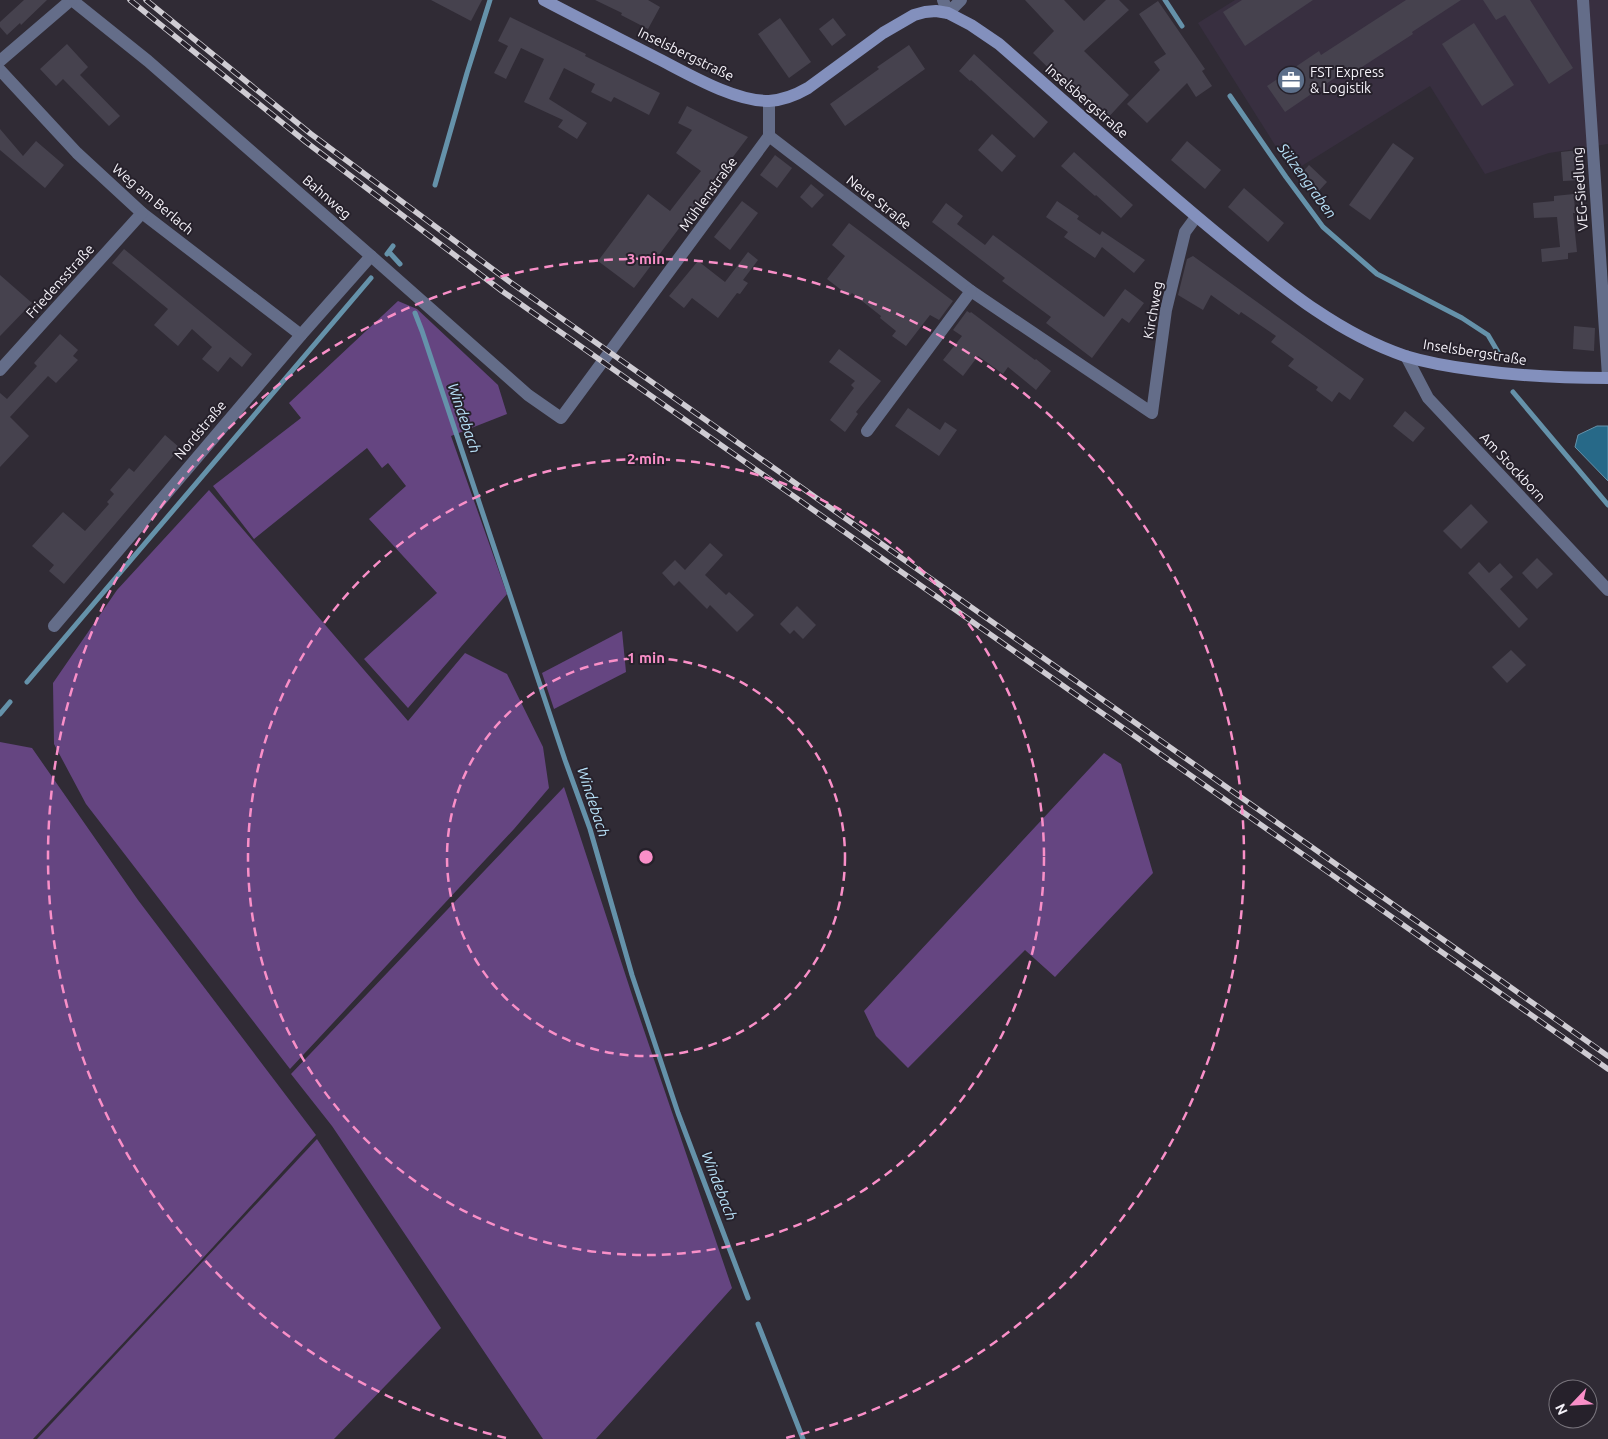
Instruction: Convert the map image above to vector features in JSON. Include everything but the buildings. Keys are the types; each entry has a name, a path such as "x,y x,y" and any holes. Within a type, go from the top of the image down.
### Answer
{"street":[{"path":"0,61 72,0"},
{"name":"Bahnweg","path":"72,0 148,61 528,395 561,418"},
{"name":"Inselsbergstraße","path":"544,0 706,83 740,96 769,101 790,96 808,88 883,33 914,15 936,11 948,13 971,25 999,44 1196,217 1271,277 1322,315 1362,339 1406,356 1450,366 1515,376 1555,378 1608,377"},
{"path":"943,0 948,13 961,0"},
{"name":"VEG-Siedlung","path":"1583,0 1608,377"},
{"name":"Weg am Berlach","path":"0,70 76,153 142,213 301,335"},
{"path":"769,101 769,136"},
{"name":"Neue Straße","path":"769,136 971,291 1152,413"},
{"name":"Mühlenstraße","path":"561,418 769,136"},
{"name":"Friedensstraße","path":"0,370 142,213"},
{"name":"Kirchweg","path":"1152,413 1166,310 1185,232 1196,217"},
{"name":"Nordstraße","path":"54,626 301,335 371,256"},
{"path":"867,431 971,291"},
{"name":"Am Stockborn","path":"1406,356 1428,398 1608,590"}],"shaded area":[{"path":"1235,0 1608,0 1608,144 1549,153 1485,174 1430,86 1292,172 1198,23"},
{"path":"398,301 417,309 498,385 507,414 451,436 507,594 408,708 364,659 437,593 369,519 406,486 388,463 382,468 367,448 254,539 213,486 301,418 289,403"},
{"path":"209,490 408,721 465,653 507,674 543,747 549,788 514,829 290,1069 86,804 54,744 53,683 117,590"},
{"path":"622,631 626,672 554,709 542,673"},
{"path":"0,742 32,748 138,900 316,1135 33,1439 0,1439"},
{"path":"1104,753 1121,764 1153,873 1055,977 1025,950 908,1068 876,1036 864,1011"},
{"path":"564,787 634,1001 732,1288 596,1439 543,1439 332,1126 291,1074"},
{"path":"317,1139 441,1328 334,1439 37,1439"}],"water":[{"path":"1597,426 1608,426 1608,481 1575,447 1578,435"}],"waterway":[{"name":"Windebach","path":"435,185 490,0"},
{"name":"Sülzengraben","path":"1165,0 1182,26"},
{"name":"Sülzengraben","path":"1230,96 1323,227 1377,274 1462,318 1488,335 1498,352"},
{"name":"Windebach","path":"387,254 393,246"},
{"name":"Windebach","path":"389,252 400,264"},
{"path":"27,682 371,278"},
{"name":"Windebach","path":"415,313 565,760 590,829 632,975 678,1113 748,1298"},
{"name":"Sülzengraben","path":"1513,392 1608,505"},
{"path":"0,714 10,702"},
{"name":"Windebach","path":"758,1324 803,1439"}],"railway":[{"path":"130,0 306,142 502,291 1608,1069"},
{"path":"146,0 311,134 510,282 1608,1056"}],"place":[{"name":"FST Express & Logistik","path":"1291,80"}]}
